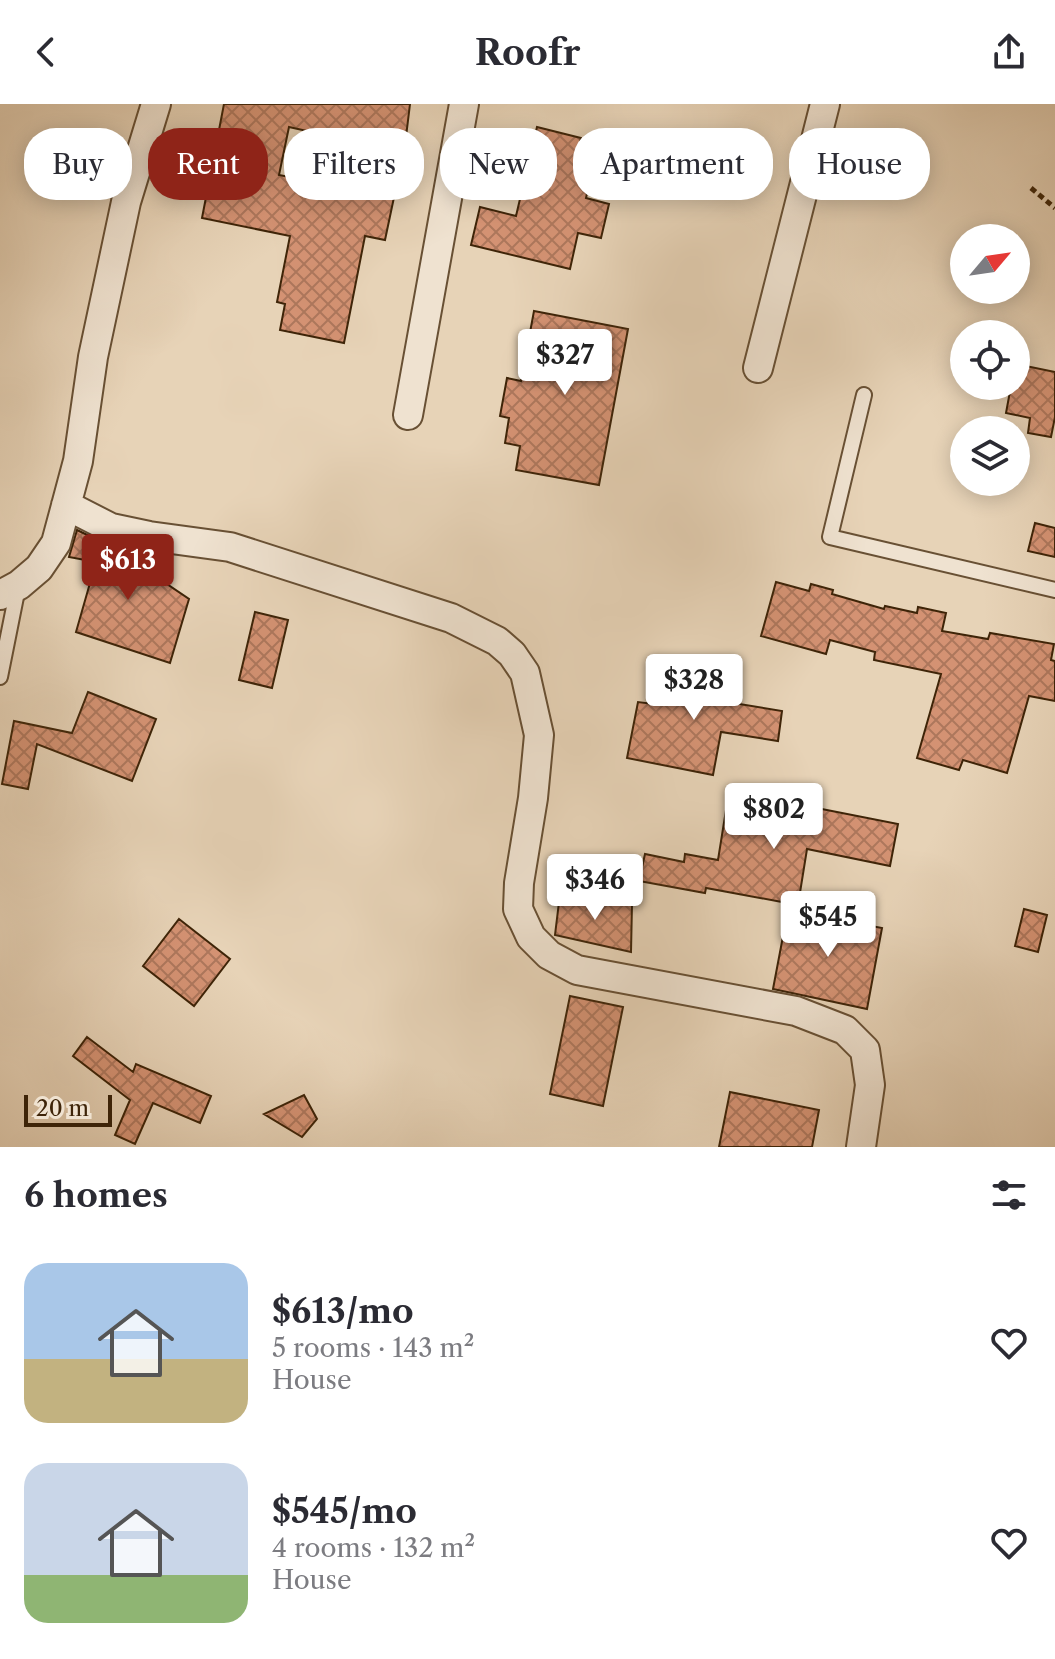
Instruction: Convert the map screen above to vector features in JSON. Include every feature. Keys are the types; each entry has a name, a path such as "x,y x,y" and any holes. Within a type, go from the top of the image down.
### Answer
{"street":[{"path":"9,590 39,568 56,543 78,461 93,357 126,202 156,104"},
{"path":"408,415 464,104"},
{"path":"758,368 825,104"},
{"path":"66,505 111,528 230,547 291,565 451,618 497,641 512,654 525,673 539,735 533,798 519,883 518,909 531,937 549,955 577,970 796,1011 845,1030 865,1050 870,1085 861,1147"}],"lane":[{"path":"864,395 830,537 1055,590"},
{"path":"0,677 9,590"}],"path":[{"path":"1031,188 1055,208"}],"building":[{"path":"224,104 410,104 407,128 284,128 284,151 279,175 284,176 284,200 393,200 385,240 365,236 344,343 280,330 285,304 277,302 290,236 202,218 205,200 268,200 268,128 219,128"},
{"path":"557,132 573,136 573,200 609,204 601,238 578,233 570,269 471,245 480,207 516,216 520,200 557,200"},
{"path":"534,311 628,329 599,485 516,470 520,446 505,443 509,418 500,416 507,378 521,381"},
{"path":"1030,367 1055,372 1055,417 1051,437 1030,433 1030,416 1006,413 1008,400 1030,400"},
{"path":"1035,523 1055,528 1055,557 1028,551"},
{"path":"77,530 104,543 125,548 130,559 189,599 170,663 76,632 96,562 69,557"},
{"path":"776,582 809,591 811,584 833,590 832,594 884,609 885,606 917,613 918,607 946,613 942,631 988,639 990,633 1054,644 1051,660 1055,661 1055,701 1029,696 1007,773 963,760 959,770 917,758 941,674 874,660 875,652 830,640 826,654 761,636"},
{"path":"255,612 288,620 272,688 239,680"},
{"path":"659,667 731,681 727,702 782,711 778,741 721,732 713,775 627,758 638,702 653,704"},
{"path":"88,692 156,719 132,781 37,744 28,789 2,784 14,721 72,733"},
{"path":"766,798 898,824 890,866 807,849 798,905 706,888 705,893 639,881 645,854 684,862 685,854 718,860 726,810 762,816"},
{"path":"560,894 632,904 631,952 555,935"},
{"path":"1024,909 1047,915 1038,952 1015,946"},
{"path":"788,910 882,928 867,1009 773,989"},
{"path":"179,919 230,959 194,1006 143,966"},
{"path":"570,996 623,1007 603,1106 550,1094"},
{"path":"87,1037 133,1072 136,1064 211,1096 200,1123 153,1103 135,1144 115,1135 130,1100 73,1056"},
{"path":"730,1092 819,1110 812,1147 719,1147"},
{"path":"304,1095 317,1119 302,1137 264,1114"}]}
